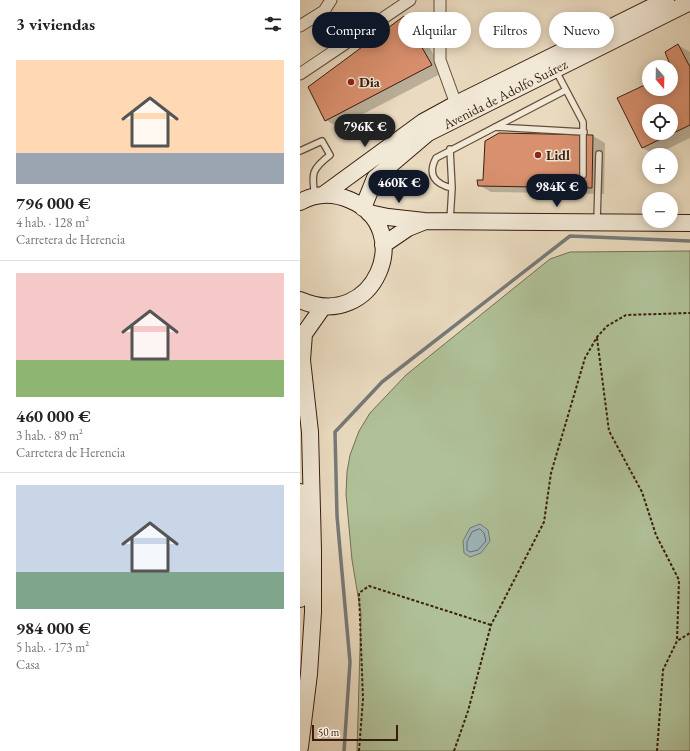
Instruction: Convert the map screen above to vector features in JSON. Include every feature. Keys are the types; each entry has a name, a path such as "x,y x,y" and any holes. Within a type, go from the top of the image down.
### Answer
{"street":[{"path":"300,26 324,11 331,0"},
{"path":"300,74 410,0"},
{"path":"440,0 440,60 456,104"},
{"name":"Avenida de Adolfo Suárez","path":"426,127 456,104 666,0"},
{"name":"Avenida de Adolfo Suárez","path":"426,127 555,69 690,2"},
{"path":"300,202 319,195 426,127"},
{"path":"366,210 375,178 426,127"},
{"path":"319,195 344,197 366,210 388,217 424,221 690,223"},
{"path":"300,300 323,307 345,304 355,300 368,290 377,277 383,261 383,245 378,227 366,210"},
{"path":"383,245 408,228 424,221"},
{"path":"300,747 309,674 313,550 310,432 302,360 304,334 323,307"},
{"path":"300,492 300,600"}],"lane":[{"path":"555,69 584,122 583,175"},
{"path":"452,188 442,186 436,182 433,174 433,164 436,158 450,149 566,90"},
{"path":"495,127 584,132"},
{"path":"300,151 322,141 330,155 317,165 313,173 313,183 319,195"},
{"path":"450,149 452,188 450,221"},
{"path":"597,222 599,154"}],"path":[{"path":"454,751 468,711 491,625 544,522 551,473 585,358 597,337 607,326 626,315 690,313"},
{"path":"597,337 609,431 642,492 656,535 679,580 677,641 662,670 657,751"},
{"path":"359,751 363,699 359,593 368,586 491,625"},
{"path":"677,641 690,633"}],"green space":[{"path":"690,251 690,751 357,751 361,614 352,560 346,494 347,472 350,455 359,431 370,413 406,375 550,259 570,252"}],"water":[{"path":"480,524 488,530 490,541 481,553 470,557 464,553 463,541 470,528"}],"building":[{"path":"398,20 398,48 422,48 432,65 325,121 308,87 361,48 390,48 390,26"},
{"path":"678,44 690,67 690,125 678,131 678,104 642,104 642,140 659,140 642,148 617,98 642,86 642,96 678,96 678,60 668,60 665,52"},
{"name":"Lidl","path":"499,133 593,135 592,188 478,186 477,180 483,180 485,141"}],"waterway":[{"path":"344,751 350,662 337,516 335,432 382,382 570,236 690,241"}],"place":[{"name":"Dia","path":"351,82"},
{"name":"Lidl","path":"538,155"}]}
